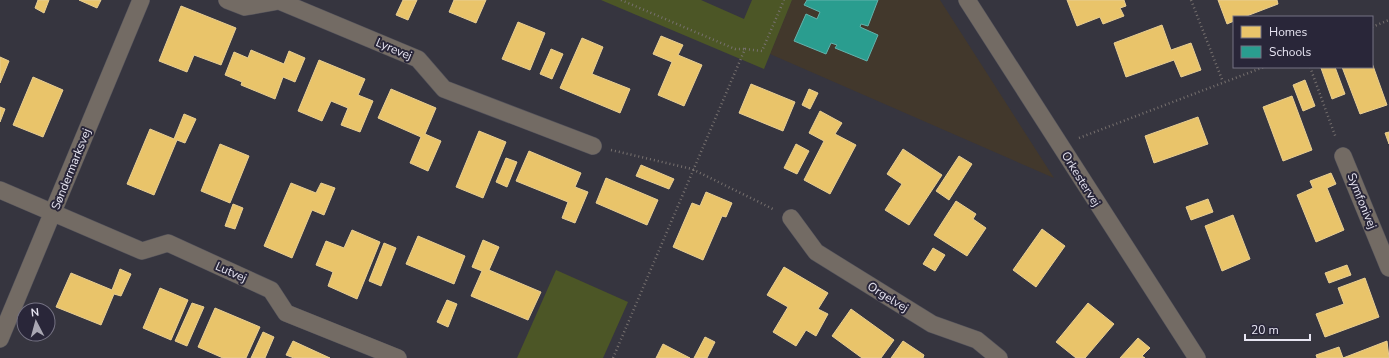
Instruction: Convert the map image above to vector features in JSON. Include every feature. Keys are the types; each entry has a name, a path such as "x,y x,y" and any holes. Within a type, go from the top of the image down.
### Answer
{"street":[{"name":"Søndermarksvej","path":"0,338 141,0"},
{"name":"Lyrevej","path":"227,0 245,7 279,1 418,59 444,89 594,146"},
{"name":"Orkestervej","path":"967,0 1197,358"},
{"name":"Symfonivej","path":"1343,156 1389,268"},
{"name":"Lutvej","path":"0,190 142,251 168,243 271,290 286,313 398,358"},
{"name":"Orgelvej","path":"791,218 816,252 932,324 977,340 999,358"}],"path":[{"path":"621,0 735,49 762,51 784,0"},
{"path":"1191,0 1223,82"},
{"path":"1373,27 1389,20"},
{"path":"613,358 692,169 745,49"},
{"path":"1060,146 1261,68"},
{"path":"1310,68 1343,156"},
{"path":"594,146 692,169 791,218"}],"shaded area":[{"path":"792,0 940,0 1054,178 770,54"}],"green space":[{"path":"601,0 701,0 744,19 752,0 792,0 764,69"},
{"path":"556,270 628,302 603,358 517,358"}],"building: Homes":[{"path":"38,0 49,0 44,13 35,8"},
{"path":"79,0 101,0 97,8"},
{"path":"403,0 417,0 408,20 396,15"},
{"path":"454,0 486,0 476,23 449,12"},
{"path":"1067,0 1124,0 1126,6 1120,8 1124,16 1103,24 1100,17 1077,26"},
{"path":"1218,0 1277,0 1278,4 1247,16 1233,16 1233,21 1227,24"},
{"path":"181,6 236,28 221,65 194,55 187,72 159,61"},
{"path":"518,22 545,33 530,70 502,59"},
{"path":"1162,25 1171,50 1191,43 1201,70 1181,77 1174,60 1126,77 1114,43"},
{"path":"661,36 683,45 678,55 702,65 684,106 658,95 672,62 653,54"},
{"path":"582,38 603,47 592,74 630,89 620,113 560,88"},
{"path":"551,49 563,54 552,79 540,74"},
{"path":"251,50 284,64 289,51 305,58 295,82 283,77 275,99 241,85 242,82 225,75 234,52 248,58"},
{"path":"0,57 9,61 0,83"},
{"path":"319,60 365,79 358,95 373,101 360,132 341,125 348,108 331,101 322,121 298,111"},
{"path":"1373,66 1387,105 1360,114 1342,68 1373,68"},
{"path":"1321,68 1335,68 1345,94 1332,99"},
{"path":"33,77 63,90 43,137 13,125"},
{"path":"1305,80 1315,106 1303,111 1293,85"},
{"path":"751,84 795,102 783,131 739,113"},
{"path":"391,89 436,108 425,134 441,141 428,171 410,163 421,137 378,118"},
{"path":"809,89 818,93 810,109 802,105"},
{"path":"1292,96 1312,150 1283,161 1263,107"},
{"path":"0,107 5,109 0,122"},
{"path":"820,111 842,123 835,134 856,145 830,194 804,180 824,141 809,133"},
{"path":"184,114 196,119 185,143 177,140 154,195 127,184 150,129 174,139"},
{"path":"1198,117 1208,144 1154,163 1145,136"},
{"path":"479,131 506,142 483,198 456,187"},
{"path":"1389,132 1389,144 1385,133"},
{"path":"220,144 249,156 230,203 201,191"},
{"path":"796,144 809,151 797,174 784,168"},
{"path":"903,149 942,175 909,225 885,210 902,184 887,174"},
{"path":"529,151 581,173 575,187 588,192 575,223 562,218 568,202 516,181"},
{"path":"959,156 972,164 949,200 936,191"},
{"path":"506,158 517,162 507,187 496,182"},
{"path":"641,165 674,179 669,189 636,176"},
{"path":"1331,173 1336,184 1327,188 1344,230 1316,242 1297,195 1313,188 1310,181"},
{"path":"606,178 658,200 647,225 596,203"},
{"path":"291,183 316,193 321,183 335,188 324,215 312,210 292,258 264,246"},
{"path":"706,192 732,203 726,217 722,216 703,260 673,247 692,203 700,206"},
{"path":"1208,199 1213,212 1191,220 1186,207"},
{"path":"956,201 976,214 973,219 986,228 967,256 934,235"},
{"path":"233,204 243,208 235,229 225,226"},
{"path":"1233,215 1250,259 1222,271 1205,226"},
{"path":"1042,229 1065,246 1036,287 1013,270"},
{"path":"352,230 380,242 357,299 328,286 333,272 316,265 326,241 344,248"},
{"path":"418,236 465,256 454,284 406,264"},
{"path":"483,240 499,247 489,270 541,292 528,320 471,296 482,271 472,267"},
{"path":"384,243 396,248 381,286 369,281"},
{"path":"933,248 945,255 935,271 923,264"},
{"path":"1347,265 1351,275 1329,283 1325,273"},
{"path":"784,267 828,293 818,309 828,314 816,336 806,330 796,346 773,332 788,307 767,295"},
{"path":"120,269 131,274 121,296 114,294 101,325 56,307 71,273 112,290"},
{"path":"1365,278 1379,317 1325,337 1316,314 1344,304 1338,288"},
{"path":"160,288 188,300 171,340 143,328"},
{"path":"447,300 457,304 448,327 437,322"},
{"path":"192,303 204,307 187,346 175,341"},
{"path":"1088,303 1114,324 1085,358 1076,358 1056,342"},
{"path":"215,308 260,327 246,358 223,358 198,347"},
{"path":"851,309 894,340 881,358 862,358 832,336"},
{"path":"263,332 274,337 265,358 251,358"},
{"path":"705,337 715,342 707,358 694,358"},
{"path":"1138,338 1150,348 1142,356 1145,358 1120,358"},
{"path":"293,341 330,358 294,358 286,355"},
{"path":"903,341 924,355 923,358 891,358"},
{"path":"1387,341 1389,358 1343,358"},
{"path":"663,344 690,358 656,358"},
{"path":"1339,347 1343,358 1317,358 1316,355"}],"building: Schools":[{"path":"807,0 878,0 868,26 861,24 860,27 878,35 867,61 835,48 837,45 831,43 826,54 794,41 806,14 817,19 820,12 804,5"}]}
